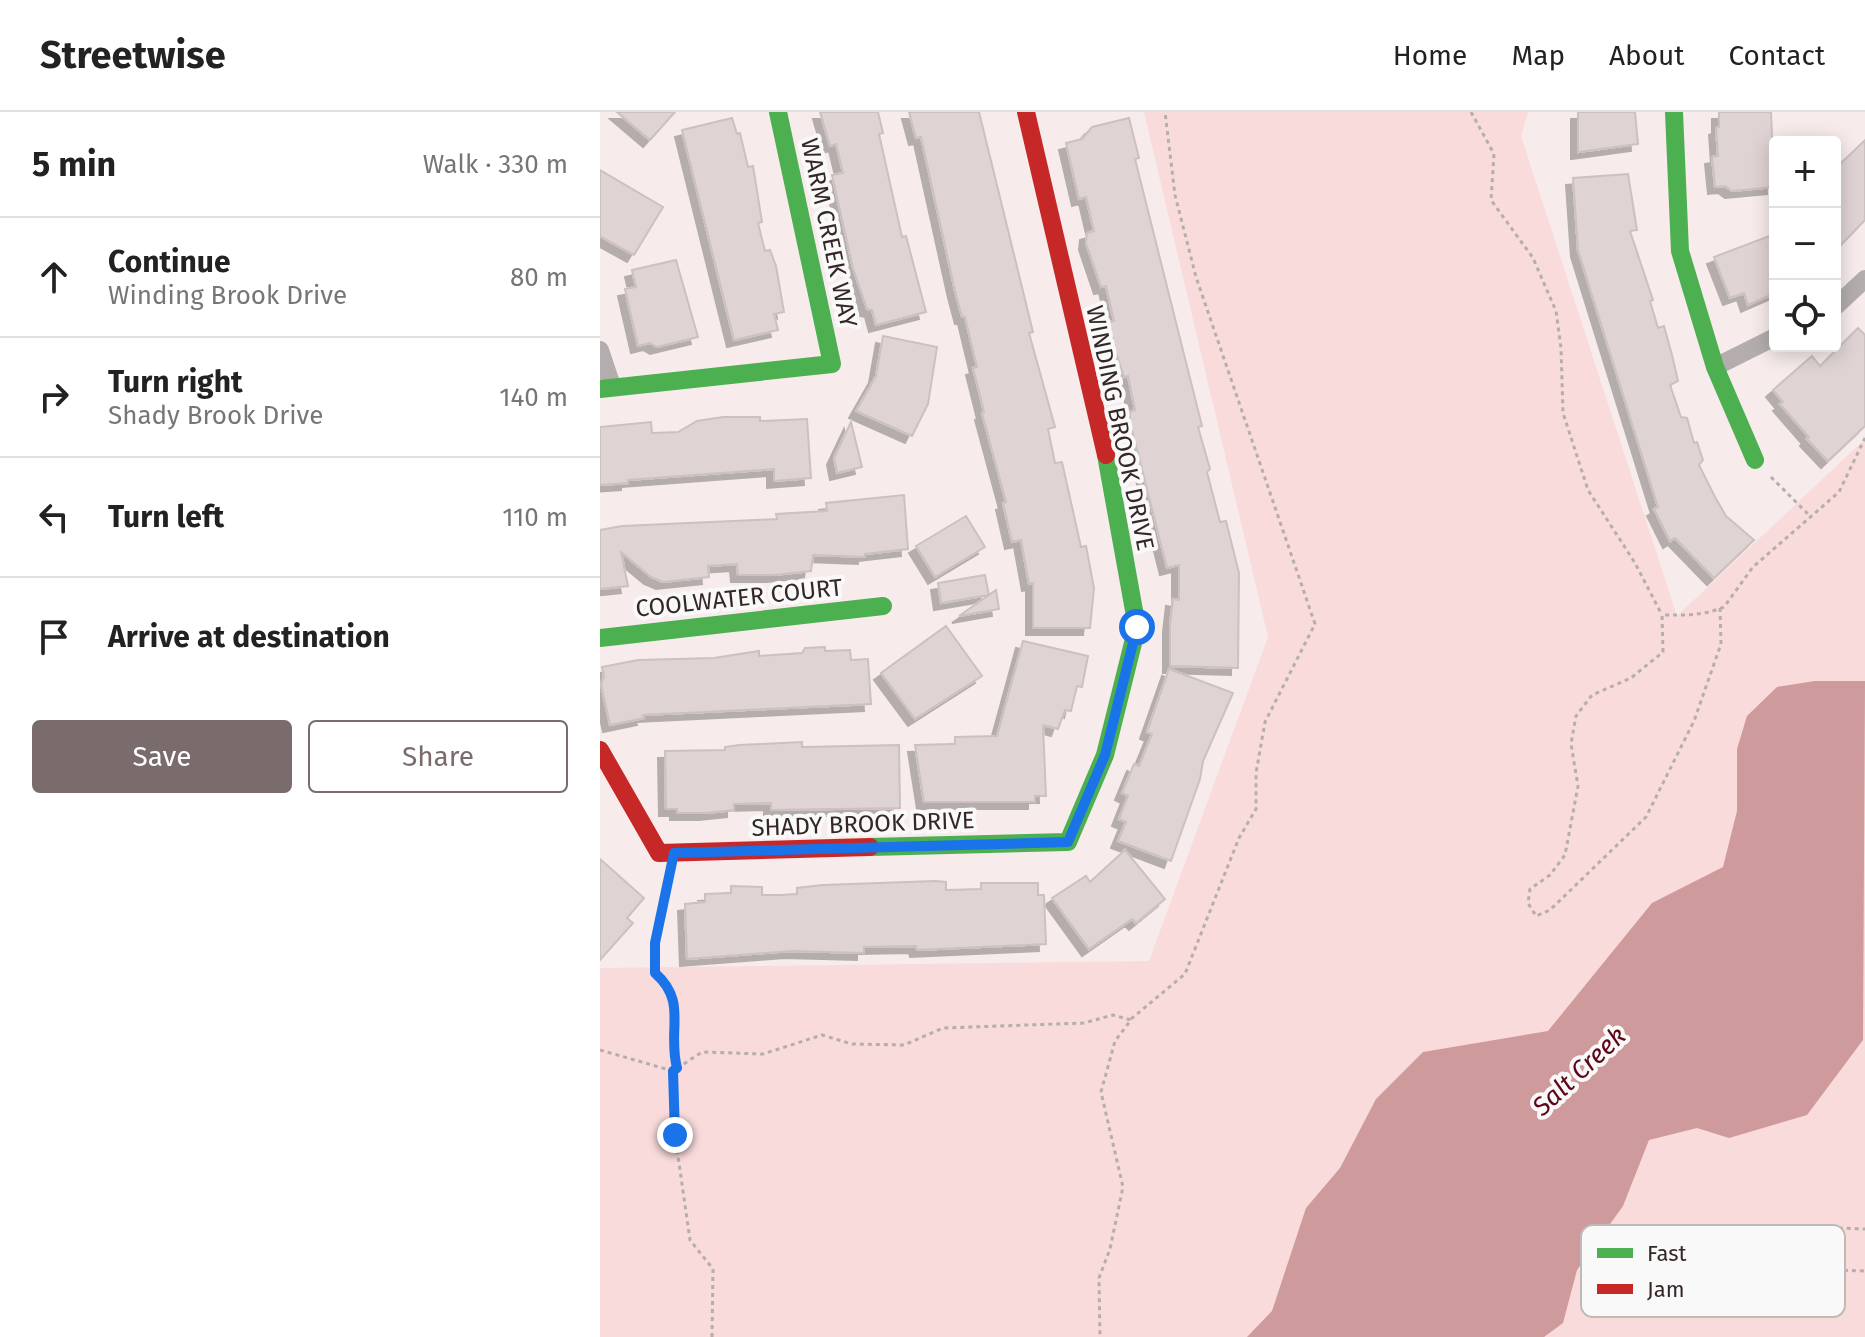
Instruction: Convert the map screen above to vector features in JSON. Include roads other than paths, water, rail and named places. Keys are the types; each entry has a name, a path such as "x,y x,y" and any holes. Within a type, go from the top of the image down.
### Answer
{"street":[{"name":"WARM CREEK WAY","path":"606,387 832,364 778,112"},
{"name":"WINDING BROOK DRIVE","path":"1026,112 1080,354 1103,438 1137,627 1105,755 1068,842"},
{"path":"1674,112 1680,251 1715,367 1755,460"},
{"path":"1841,301 1865,279"},
{"path":"1715,367 1769,340"},
{"path":"600,350 606,387"},
{"name":"COOLWATER COURT","path":"600,638 883,606"},
{"name":"SHADY BROOK DRIVE","path":"600,750 667,853 1068,842"}],"water":[{"name":"Salt Creek","path":"1815,681 1865,681 1863,1040 1807,1115 1729,1138 1697,1128 1649,1140 1623,1206 1609,1225 1581,1225 1581,1264 1563,1323 1544,1337 1247,1337 1272,1311 1306,1208 1340,1168 1376,1099 1423,1052 1548,1031 1652,903 1723,867 1737,811 1737,749 1747,716 1777,687"}]}
